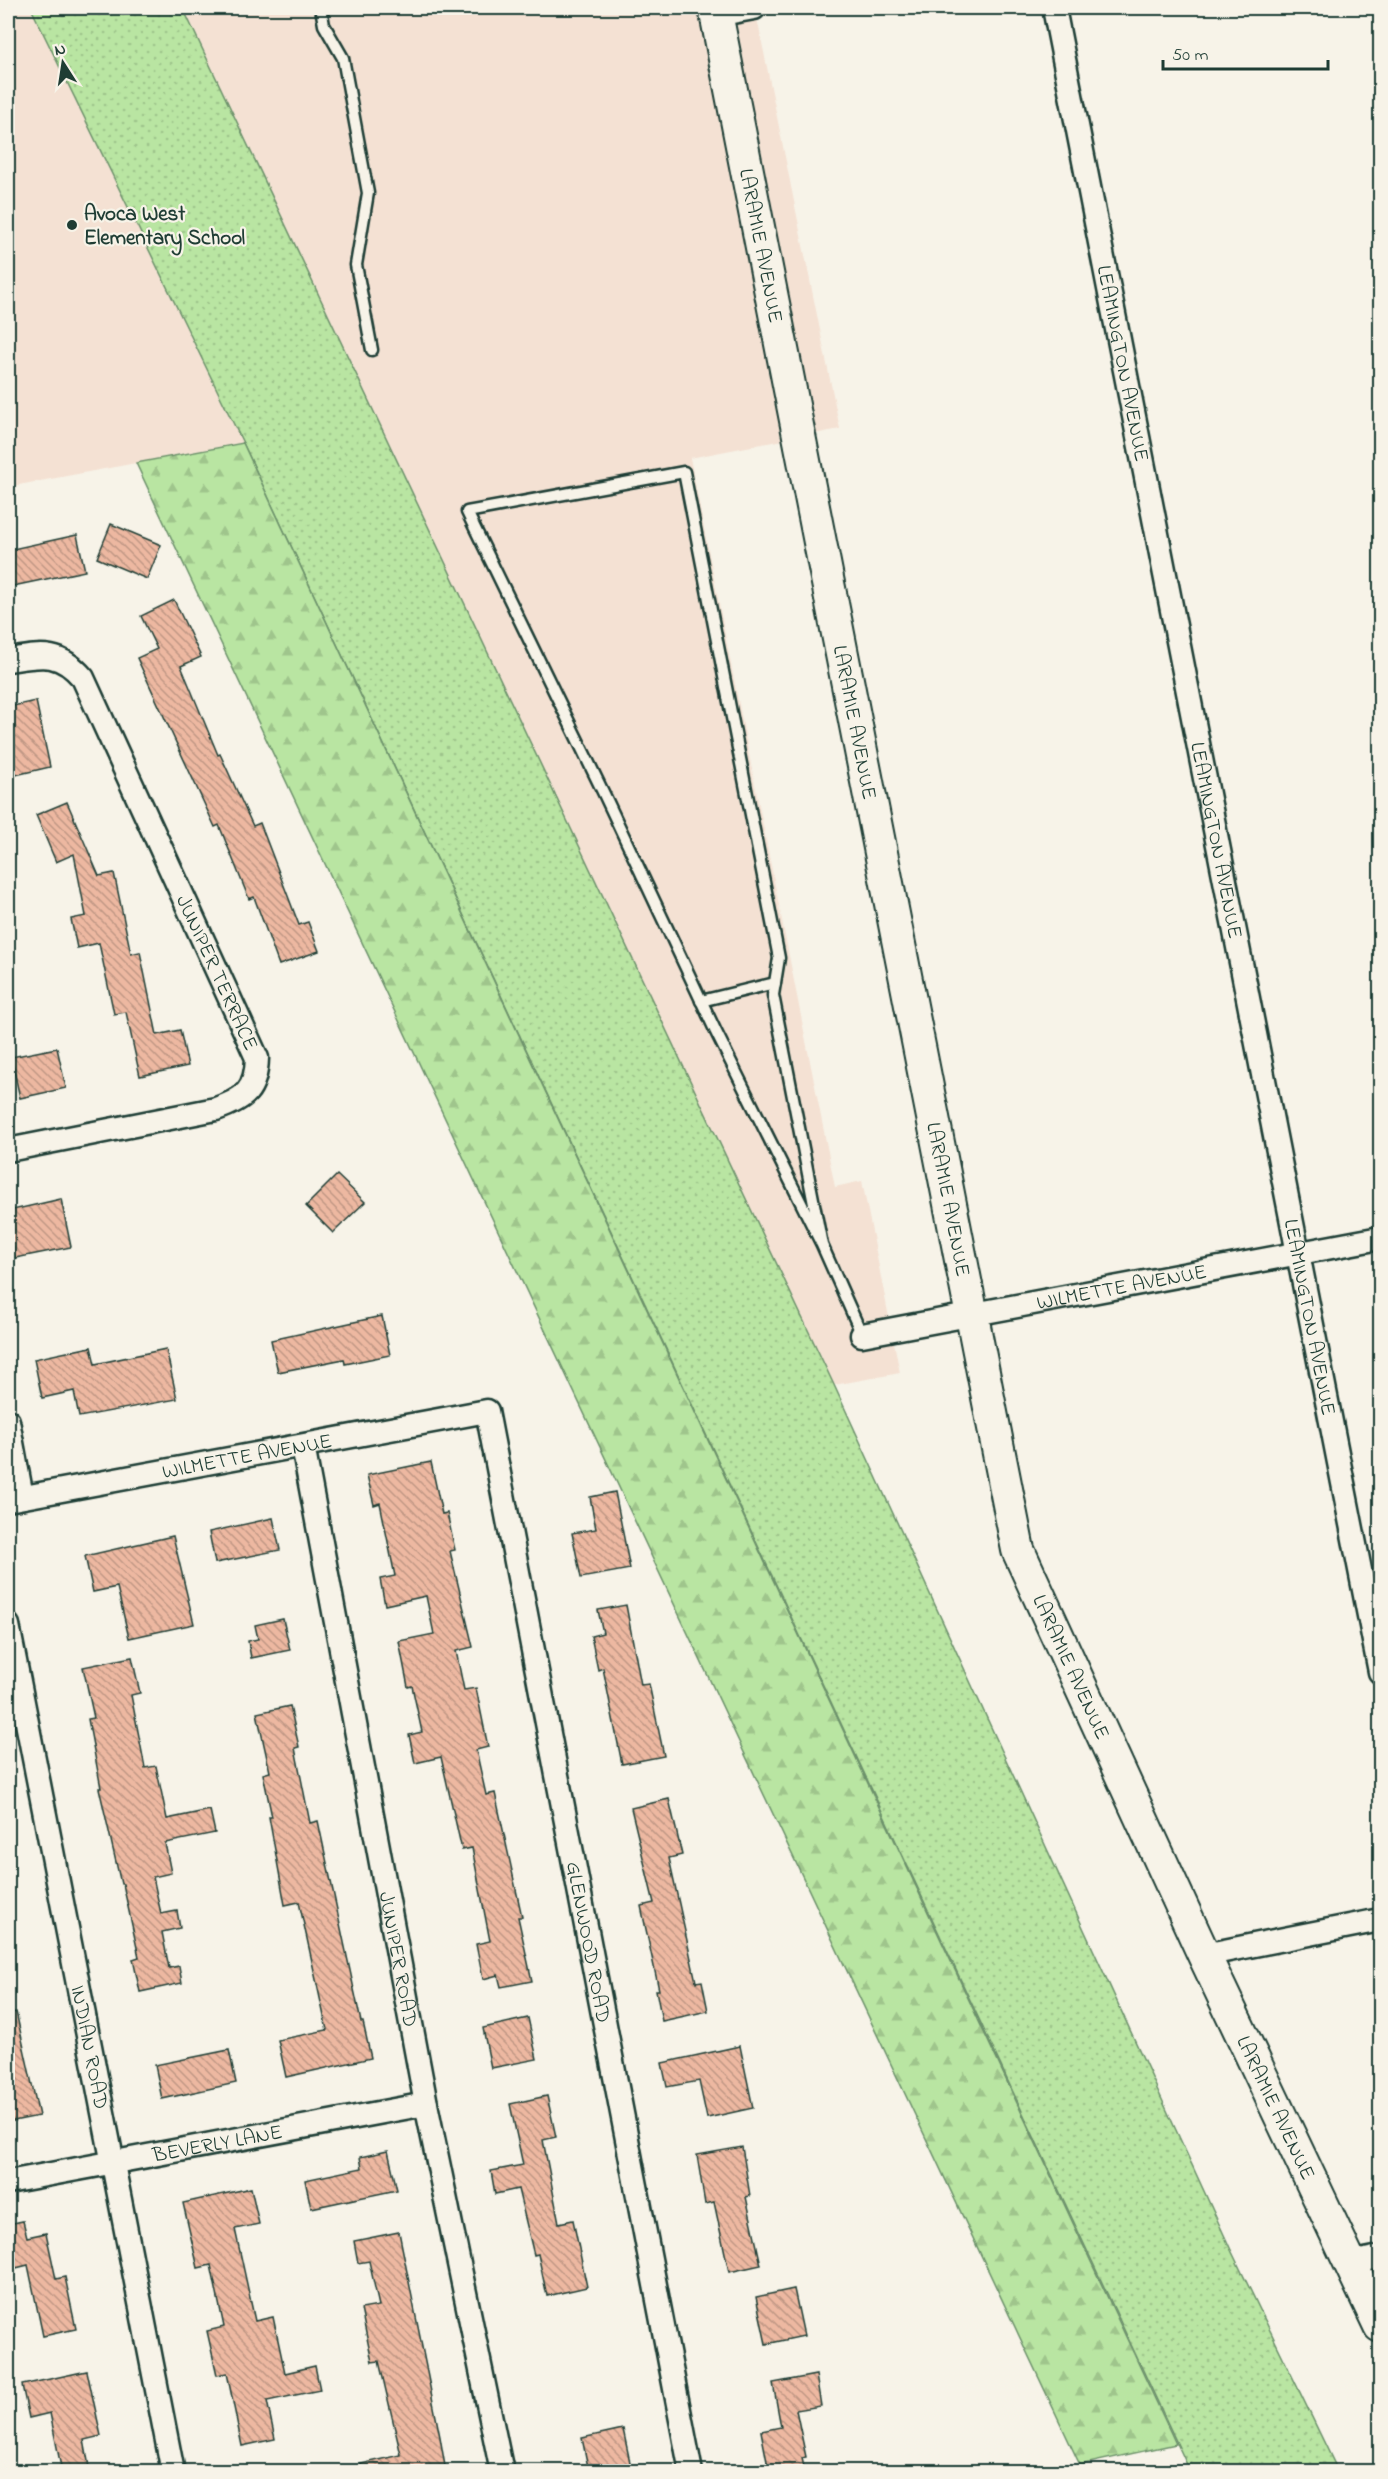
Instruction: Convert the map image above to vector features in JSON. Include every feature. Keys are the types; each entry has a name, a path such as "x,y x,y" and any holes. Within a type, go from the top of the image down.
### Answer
{"street":[{"path":"715,11 754,8"},
{"name":"LEAMINGTON AVENUE","path":"1054,8 1380,1672"},
{"name":"LARAMIE AVENUE","path":"715,11 1017,1550 1203,1954 1380,2326"},
{"name":"JUNIPER TERRACE","path":"8,660 52,656 66,661 83,678 257,1058 252,1085 245,1095 233,1103 216,1109 8,1149"},
{"name":"WILMETTE AVENUE","path":"862,1335 1380,1238"},
{"name":"WILMETTE AVENUE","path":"15,1499 487,1411"},
{"name":"GLENWOOD ROAD","path":"487,1411 691,2472"},
{"path":"8,1421 15,1499"},
{"name":"JUNIPER ROAD","path":"303,1446 426,2104 502,2472"},
{"name":"INDIAN ROAD","path":"8,1625 173,2472"},
{"path":"1203,1954 1380,1920"},
{"name":"BEVERLY LANE","path":"8,2182 426,2104"},
{"path":"1350,2263 1380,2257"}],"lane":[{"path":"321,8 324,25 344,58 368,193 356,265 372,350"},
{"path":"822,1245 773,995 779,958 684,472 467,512 604,794 701,1001 822,1245 862,1335"},
{"path":"701,1001 775,983"}],"shaded area":[{"name":"Avoca West Elementary School","path":"8,8 31,8 243,443 8,487"},
{"path":"183,8 755,8 840,429 690,458 835,1187 862,1181 900,1373 834,1385"}],"green space":[{"path":"31,8 183,8 834,1385 1231,2250 1338,2471 1190,2471 243,443"},
{"path":"243,443 1176,2444 1080,2465 136,463"}],"building":[{"path":"111,524 161,545 147,579 97,558"},
{"path":"77,535 85,571 8,587 8,550"},
{"path":"174,600 201,657 181,666 218,755 220,754 253,826 260,823 299,925 308,922 319,951 279,965 254,897 249,899 219,825 215,827 137,658 157,649 141,616"},
{"path":"36,701 50,767 11,776 8,759 8,707"},
{"path":"67,802 99,876 114,873 131,954 140,952 157,1035 180,1030 188,1066 140,1076 126,1012 114,1014 99,943 77,948 71,919 86,916 74,854 56,862 36,815"},
{"path":"57,1048 66,1088 20,1098 11,1057"},
{"path":"337,1175 365,1202 333,1233 306,1206"},
{"path":"61,1199 71,1247 15,1258 8,1211"},
{"path":"382,1316 390,1355 345,1364 344,1359 278,1372 271,1340"},
{"path":"91,1347 95,1364 166,1349 177,1399 79,1417 74,1391 42,1398 34,1359"},
{"path":"431,1462 442,1514 447,1513 455,1550 450,1551 473,1647 456,1651 464,1690 476,1688 488,1747 476,1750 486,1795 495,1793 522,1917 518,1917 532,1981 501,1987 498,1975 483,1979 476,1944 490,1941 472,1848 462,1850 441,1757 415,1763 409,1735 422,1732 412,1686 408,1687 399,1641 434,1634 426,1596 385,1605 380,1579 395,1576 380,1503 374,1505 367,1475"},
{"path":"615,1492 630,1569 581,1578 572,1533 596,1529 590,1497"},
{"path":"273,1518 280,1550 215,1563 209,1532"},
{"path":"173,1536 194,1624 129,1638 117,1587 93,1592 85,1556"},
{"path":"626,1605 641,1685 649,1684 664,1756 622,1764 603,1668 598,1670 591,1636 603,1633 598,1610"},
{"path":"283,1619 290,1650 251,1658 248,1641 258,1639 255,1625"},
{"path":"132,1657 140,1693 131,1695 145,1768 156,1766 167,1819 210,1810 215,1833 165,1843 171,1873 153,1877 161,1914 177,1911 180,1928 162,1932 169,1968 179,1966 182,1983 140,1992 133,1959 139,1957 99,1788 101,1788 88,1719 94,1718 83,1667"},
{"path":"290,1706 299,1747 295,1748 310,1823 318,1821 361,2022 363,2022 371,2058 286,2077 278,2040 327,2030 299,1902 285,1905 263,1774 270,1772 257,1713"},
{"path":"669,1799 682,1855 669,1858 696,1982 702,1981 708,2011 662,2021 656,1990 659,1990 641,1906 654,1903 631,1808"},
{"path":"16,2012 39,2116 8,2122 8,2013"},
{"path":"528,2018 537,2059 491,2068 483,2028"},
{"path":"740,2046 753,2108 707,2118 699,2081 667,2087 662,2063"},
{"path":"229,2050 236,2083 162,2099 155,2065"},
{"path":"547,2096 556,2137 543,2140 559,2223 573,2220 587,2287 547,2296 538,2254 534,2255 518,2189 495,2194 491,2171 523,2165 510,2104"},
{"path":"742,2147 750,2196 746,2197 761,2265 729,2272 714,2202 705,2204 697,2155"},
{"path":"388,2151 397,2190 311,2208 305,2180 362,2168 360,2157"},
{"path":"251,2188 259,2224 235,2229 255,2321 273,2317 285,2373 315,2366 320,2390 267,2401 275,2439 242,2446 227,2373 217,2375 207,2331 224,2327 211,2265 198,2268 183,2203"},
{"path":"23,2221 27,2237 46,2233 56,2279 65,2277 76,2329 43,2336 28,2265 8,2270 8,2224"},
{"path":"399,2232 446,2472 361,2472 361,2464 401,2455 379,2361 372,2362 361,2309 379,2306 369,2261 358,2263 354,2241"},
{"path":"794,2289 804,2336 766,2344 756,2297"},
{"path":"87,2371 101,2436 84,2440 90,2472 62,2472 50,2413 29,2418 22,2385"},
{"path":"816,2375 821,2406 796,2410 806,2457 802,2458 805,2472 769,2472 761,2431 781,2427 773,2383"},
{"path":"623,2429 632,2472 589,2472 582,2438"}],"place":[{"name":"Avoca West Elementary School","path":"72,225"}]}
